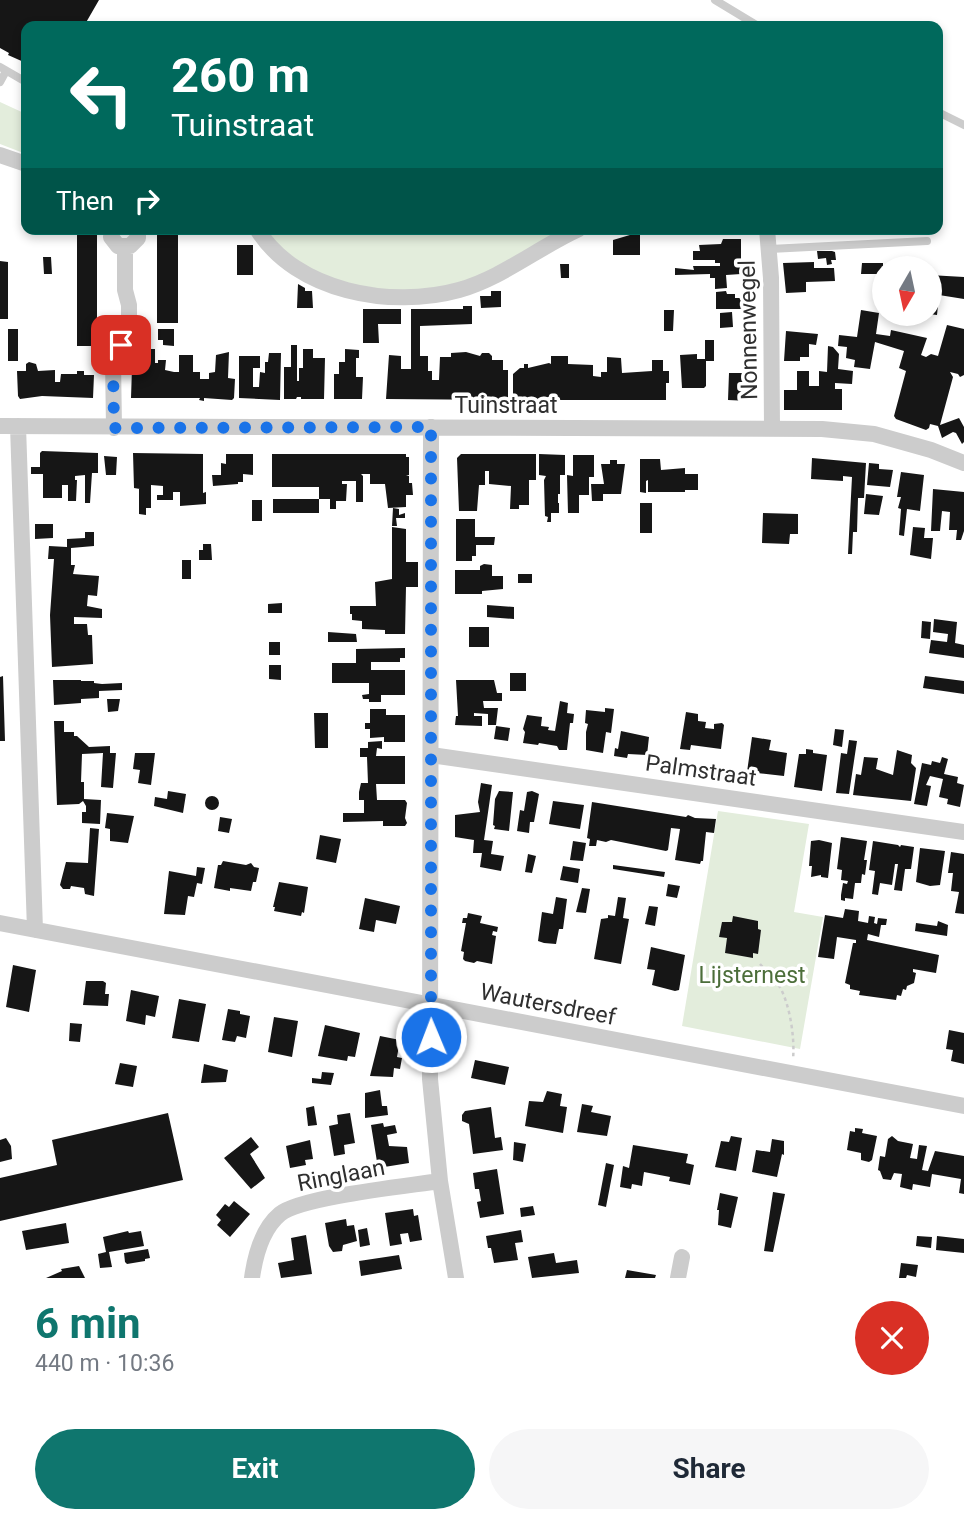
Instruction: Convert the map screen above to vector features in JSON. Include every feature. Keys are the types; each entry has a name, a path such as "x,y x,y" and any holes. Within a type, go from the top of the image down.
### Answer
{"street":[{"path":"0,155 21,162"},
{"path":"111,235 118,246 131,246 138,235"},
{"path":"262,235 282,261 325,285 343,290 415,297 459,290 494,275 568,235"},
{"name":"Nonnenwegel","path":"768,235 772,429"},
{"path":"114,428 113,360 129,329 129,305 125,290 125,246"},
{"name":"Tuinstraat","path":"0,426 822,429 874,434 931,450 964,463"},
{"path":"18,426 35,930"},
{"path":"431,427 430,1079 440,1181 456,1278"},
{"name":"Palmstraat","path":"431,755 964,832"},
{"name":"Wautersdreef","path":"0,923 964,1106"},
{"name":"Ringlaan","path":"252,1278 266,1232 278,1216 294,1206 440,1181"},
{"path":"678,1278 682,1257"}],"lane":[{"path":"715,0 750,21"},
{"path":"0,82 3,69 21,79"},
{"path":"943,115 964,125"},
{"path":"769,249 927,242"}],"path":[{"path":"760,964 778,984 786,1000 794,1044 790,1074"}],"green space":[{"path":"0,102 21,112 21,152 0,144"},
{"path":"268,235 552,235 497,267 465,281 416,290 365,288 340,283 296,264"},
{"name":"Lijsternest","path":"718,811 809,824 794,912 823,917 800,1049 682,1026"}],"building":[{"path":"0,0 99,0 87,21 21,21 21,61 0,48"},
{"path":"77,235 97,235 97,346 77,346"},
{"path":"157,235 178,235 178,323 157,323"},
{"path":"640,235 640,255 613,255 613,240"},
{"path":"723,239 741,239 741,274 726,275 727,288 715,289 715,278 710,278 710,274 675,275 675,268 694,270 693,266 720,266 715,260 693,260 693,251 700,251 699,245 721,244"},
{"path":"237,245 253,245 253,275 237,275"},
{"path":"817,251 835,252 836,260 831,260 832,264 827,265 826,258 818,259"},
{"path":"43,257 51,257 52,274 44,274"},
{"path":"0,261 8,262 8,319 0,319"},
{"path":"814,262 814,268 834,268 835,281 806,282 806,292 786,293 783,263"},
{"path":"862,263 872,263 872,274 861,274"},
{"path":"560,264 569,264 569,278 561,278"},
{"path":"942,276 964,277 964,299 942,295"},
{"path":"298,284 305,288 305,291 312,291 313,308 297,308"},
{"path":"491,291 501,291 501,307 481,308 480,296 491,296"},
{"path":"726,291 727,294 735,294 735,298 745,298 745,309 716,309 716,292"},
{"path":"463,306 472,306 472,324 420,326 420,356 428,356 428,371 432,371 432,380 439,380 440,357 451,357 451,353 466,352 480,356 482,353 489,353 492,360 503,360 503,370 508,370 508,400 386,399 389,355 401,356 401,369 411,369 411,309 463,309"},
{"path":"363,309 401,309 401,324 378,324 379,343 363,343"},
{"path":"664,310 674,310 673,331 664,331"},
{"path":"861,310 872,312 872,326 877,326 876,334 890,336 891,330 927,338 921,355 926,357 931,354 938,356 947,325 964,329 964,375 960,377 950,372 953,377 940,425 959,418 964,427 962,444 953,432 942,438 938,426 930,424 926,430 896,419 894,416 906,371 899,368 904,351 875,342 870,369 854,367 855,360 846,358 847,347 838,346 839,335 857,337"},
{"path":"732,312 733,327 720,328 720,313"},
{"path":"8,329 18,329 18,361 8,361"},
{"path":"158,329 174,329 174,346 163,345 163,340 158,340"},
{"path":"786,331 818,334 816,345 809,344 809,357 800,357 800,361 784,361"},
{"path":"705,340 714,340 714,361 706,361 706,386 682,388 680,355 697,354 697,359 705,359"},
{"path":"291,345 297,345 297,381 299,368 303,368 303,349 313,349 313,358 325,358 324,399 284,399 284,367 291,367"},
{"path":"828,346 833,347 839,354 838,369 853,371 852,384 835,383 835,389 842,389 842,410 784,410 784,390 797,390 797,371 809,371 809,386 819,386 819,371 827,372"},
{"path":"146,349 155,349 155,363 158,363 158,360 166,360 165,370 174,372 179,372 179,355 193,355 193,372 200,372 200,379 209,379 209,373 215,372 216,355 229,352 228,378 235,379 234,398 204,398 204,401 199,400 200,398 131,398 132,368 146,368"},
{"path":"345,349 359,350 356,377 363,377 362,399 334,399 334,374 339,374 339,362 345,362"},
{"path":"269,353 281,353 280,400 239,398 239,356 260,356 260,368 253,368 253,387 259,387 260,372 265,373 265,362 268,362"},
{"path":"551,356 568,356 568,364 593,365 593,376 601,377 601,372 607,372 607,357 621,358 622,373 652,371 652,360 663,360 663,371 669,371 666,400 513,400 513,374 524,368 524,364 528,364 528,368 551,364"},
{"path":"26,364 36,364 38,371 55,370 55,382 60,382 61,374 77,374 77,371 84,371 84,375 94,375 93,398 42,396 20,399 17,371 26,371"},
{"path":"729,373 750,373 749,401 728,400"},
{"path":"42,451 98,453 98,473 92,473 90,503 85,503 85,475 75,476 76,501 68,501 68,485 62,485 62,498 43,498 43,474 31,474 31,467 40,467"},
{"path":"133,453 203,454 203,493 206,492 206,504 180,506 180,492 173,492 173,500 157,500 157,495 163,495 163,486 151,485 151,508 146,508 146,515 139,514 140,489 134,488"},
{"path":"226,454 253,454 253,475 243,474 243,482 238,484 213,486 212,475 221,475 221,463 226,464"},
{"path":"272,454 406,454 406,457 409,457 409,475 406,476 409,476 409,483 412,483 413,495 406,495 406,507 388,508 385,484 370,484 370,474 361,474 363,502 356,502 356,481 342,481 342,484 347,484 346,501 336,501 336,509 330,509 330,499 319,499 319,487 272,487"},
{"path":"461,454 536,454 536,480 529,480 529,505 510,509 511,486 489,484 489,471 485,471 485,485 479,485 477,511 459,511 457,458"},
{"path":"539,454 565,455 565,475 560,475 558,494 559,513 551,513 551,522 547,522 548,517 545,516 546,476 539,475"},
{"path":"573,455 594,455 594,477 589,477 589,495 579,495 579,513 568,513 567,475 573,476"},
{"path":"104,456 117,457 116,475 106,475"},
{"path":"812,458 866,463 864,498 858,498 857,532 853,532 852,554 848,554 852,477 843,476 843,481 811,479"},
{"path":"640,459 660,459 661,470 685,468 685,474 698,474 698,490 648,492 648,480 646,493 640,492"},
{"path":"610,460 625,464 621,494 603,494 603,501 592,501 591,484 604,484 601,464 610,464"},
{"path":"869,463 879,464 879,469 893,470 890,487 867,485"},
{"path":"901,472 924,475 920,511 907,509 904,536 899,535 901,509 898,508 901,497 897,497"},
{"path":"933,489 964,492 964,531 961,540 956,540 957,530 949,530 950,512 942,511 940,531 931,531"},
{"path":"866,494 883,496 879,515 864,514"},
{"path":"273,499 319,499 319,513 273,513"},
{"path":"252,500 262,500 262,521 252,521"},
{"path":"640,503 652,503 652,533 640,533"},
{"path":"393,508 399,509 399,515 405,513 405,518 396,518 397,526 392,526"},
{"path":"763,513 798,514 798,534 790,534 789,544 762,543"},
{"path":"456,519 475,519 475,537 495,537 494,545 476,545 476,556 472,556 472,561 456,561"},
{"path":"35,524 53,524 53,538 35,539"},
{"path":"392,527 406,529 406,562 418,562 418,587 406,587 405,634 385,634 385,630 362,629 362,621 352,620 350,614 350,606 376,606 375,582 392,579"},
{"path":"913,527 925,528 924,538 933,538 931,559 910,555"},
{"path":"85,532 94,532 94,546 71,548 71,565 75,565 73,574 99,576 97,596 88,595 87,606 102,609 102,618 74,617 74,624 87,624 88,635 92,635 93,664 52,667 50,615 54,559 48,559 49,546 67,547 67,539 85,538"},
{"path":"203,544 211,544 212,560 199,560 199,550 203,550"},
{"path":"182,560 191,560 191,579 182,579"},
{"path":"492,565 492,576 503,576 503,589 482,591 482,594 455,594 455,570 480,570 480,566"},
{"path":"518,574 532,574 532,583 518,583"},
{"path":"282,603 282,613 268,613 268,604"},
{"path":"487,605 514,607 514,619 487,617"},
{"path":"934,619 957,622 955,643 964,645 964,658 929,653 931,640 947,642 948,634 933,632"},
{"path":"922,621 931,622 930,639 921,638"},
{"path":"469,627 489,627 489,647 469,647"},
{"path":"328,632 356,634 357,642 328,642"},
{"path":"269,642 280,642 280,655 269,655"},
{"path":"405,648 405,658 400,658 400,662 371,662 371,670 405,670 405,695 381,695 381,702 369,702 369,699 363,699 362,695 369,694 369,683 332,683 332,663 356,663 356,649"},
{"path":"269,665 281,665 281,680 269,679"},
{"path":"510,673 526,673 526,691 510,691"},
{"path":"3,676 5,741 0,741 0,677"},
{"path":"925,676 964,681 964,694 923,688"},
{"path":"53,680 122,683 122,690 99,691 99,698 81,699 81,703 54,705"},
{"path":"456,680 494,680 497,693 502,693 502,701 483,701 484,708 498,708 496,725 488,725 488,714 474,713 474,716 482,716 482,726 455,725 458,716"},
{"path":"107,699 120,699 118,711 108,712"},
{"path":"560,701 568,703 567,713 574,714 573,723 570,723 567,750 539,743 523,743 527,715 542,717 541,726 555,731"},
{"path":"605,708 614,709 611,733 606,732 603,753 586,750 586,710 605,712"},
{"path":"370,709 386,709 386,715 405,715 405,742 384,742 384,737 370,738 370,729 365,729 365,723 370,723"},
{"path":"686,712 698,714 698,721 706,722 705,728 714,729 714,724 724,725 721,749 691,745 690,750 680,749"},
{"path":"314,713 328,713 328,748 315,748"},
{"path":"54,721 64,721 64,732 74,732 74,736 89,747 110,746 110,753 116,753 113,788 101,787 103,753 82,754 81,782 84,782 84,799 101,800 100,824 82,823 82,812 86,812 83,801 79,804 57,805"},
{"path":"496,726 510,728 508,741 494,739"},
{"path":"835,729 844,730 842,747 833,745"},
{"path":"621,731 649,737 647,755 628,754 627,758 614,756"},
{"path":"752,737 771,740 769,750 787,753 784,776 747,772"},
{"path":"849,740 857,741 849,794 836,793 841,753 847,754"},
{"path":"382,741 382,749 377,748 376,756 405,756 405,784 376,784 377,800 405,800 407,823 405,826 383,826 383,821 343,822 343,813 364,813 364,800 359,800 359,792 361,783 368,783 367,757 360,757 360,748 368,748 368,742"},
{"path":"806,749 827,755 822,791 794,787 799,754 806,754"},
{"path":"897,750 912,755 911,763 916,768 911,801 853,795 856,774 861,775 864,757 878,758 876,769 893,775"},
{"path":"135,753 155,753 151,785 138,783 140,770 133,769"},
{"path":"942,757 948,759 944,774 958,777 957,783 964,785 960,807 947,804 948,799 939,797 943,779 930,776 926,785 931,786 927,806 914,804 922,763 940,763"},
{"path":"481,783 492,785 484,840 493,841 491,854 504,856 501,871 480,867 482,853 473,853 474,840 455,837 455,815 480,812 478,802"},
{"path":"168,791 186,794 183,813 154,806 155,797 167,799"},
{"path":"499,791 513,792 509,831 494,829 493,825 495,799"},
{"path":"527,792 539,794 534,822 530,822 529,833 517,831 520,810 524,811"},
{"path":"212,796 217,798 217,808 212,810 207,808 205,803 207,798"},
{"path":"553,801 584,805 580,829 549,824"},
{"path":"592,802 716,819 714,833 706,832 703,861 700,864 675,860 680,829 671,828 666,851 611,840 597,840 596,846 589,846 590,839 587,838"},
{"path":"107,813 134,816 128,843 110,841 110,829 105,828"},
{"path":"220,817 232,819 229,833 218,831"},
{"path":"90,828 99,829 94,896 85,894 84,888 71,886 70,889 63,889 60,885 66,862 88,863"},
{"path":"320,835 341,839 336,863 316,859"},
{"path":"841,837 867,841 865,875 862,874 861,883 855,883 853,899 845,898 845,901 841,900 841,895 843,883 847,884 848,881 841,880 842,870 837,869"},
{"path":"573,841 586,843 583,861 570,860"},
{"path":"811,841 832,843 828,878 821,875 811,877"},
{"path":"873,841 914,847 911,869 905,869 902,891 894,890 898,864 895,864 892,885 880,883 878,895 872,894 875,871 869,870"},
{"path":"920,848 945,851 940,885 930,886 916,882"},
{"path":"951,852 964,854 964,914 955,913 959,892 951,891 953,873 948,873"},
{"path":"528,854 536,856 532,873 525,872"},
{"path":"223,861 246,865 251,863 259,868 251,891 214,888 218,865"},
{"path":"613,865 665,872 664,877 613,869"},
{"path":"563,866 580,869 578,883 560,880"},
{"path":"197,867 205,868 202,884 197,883 194,897 188,896 185,915 164,914 169,871 196,876"},
{"path":"279,882 308,887 304,913 302,912 301,916 274,911"},
{"path":"668,884 680,886 677,898 666,896"},
{"path":"582,888 590,889 586,913 576,912"},
{"path":"556,897 567,899 563,929 559,929 556,944 538,941 542,912 553,914"},
{"path":"618,897 626,898 623,918 629,919 621,964 594,959 601,919 608,918 608,915 615,916"},
{"path":"365,898 400,906 396,924 376,920 374,932 359,929"},
{"path":"649,906 658,907 655,926 645,924"},
{"path":"845,909 859,911 858,921 868,923 869,916 875,917 874,923 877,924 878,918 887,919 886,925 881,925 879,937 868,934 867,940 939,955 936,973 913,969 916,973 914,983 907,986 906,990 903,989 896,1000 859,995 860,991 850,989 850,985 845,983 853,943 856,943 856,940 837,937 834,959 818,957 825,915 843,918"},
{"path":"468,913 482,916 480,923 498,927 497,932 493,931 492,935 496,936 492,964 463,959 464,952 461,951 466,923 462,923"},
{"path":"733,916 758,921 758,929 761,930 758,954 753,953 753,958 725,953 727,938 719,937 722,922 732,922"},
{"path":"938,921 948,925 947,936 915,931 916,923 937,926"},
{"path":"651,947 685,955 679,990 652,985 655,970 647,969"},
{"path":"13,965 36,970 29,1012 6,1007"},
{"path":"86,981 106,983 108,1006 83,1005"},
{"path":"131,990 159,996 155,1017 146,1015 145,1025 126,1021"},
{"path":"179,999 206,1004 199,1042 172,1038"},
{"path":"228,1009 250,1016 246,1038 237,1036 235,1042 222,1040"},
{"path":"274,1017 298,1021 292,1057 268,1052"},
{"path":"70,1023 82,1024 80,1042 69,1041"},
{"path":"325,1025 360,1033 355,1057 348,1056 347,1061 318,1056"},
{"path":"949,1030 964,1033 964,1064 951,1061 953,1050 946,1049"},
{"path":"380,1036 400,1040 397,1057 402,1058 400,1069 394,1068 393,1077 370,1076"},
{"path":"475,1060 509,1067 505,1085 471,1078"},
{"path":"120,1063 137,1066 133,1087 115,1084"},
{"path":"204,1064 228,1070 226,1082 201,1083"},
{"path":"322,1072 334,1073 331,1085 312,1083 312,1078 321,1079"},
{"path":"380,1090 382,1106 387,1106 388,1115 365,1118 365,1093"},
{"path":"547,1091 562,1094 560,1106 567,1107 563,1133 525,1126 529,1101 543,1102"},
{"path":"582,1104 593,1106 591,1112 611,1116 607,1136 577,1132"},
{"path":"314,1106 317,1125 308,1126 306,1108"},
{"path":"491,1107 495,1138 501,1137 503,1150 473,1154 469,1124 462,1121 462,1115 465,1111"},
{"path":"168,1113 183,1180 0,1221 0,1178 57,1165 52,1140"},
{"path":"350,1113 355,1143 344,1145 345,1154 334,1156 329,1126 338,1124 337,1115"},
{"path":"383,1123 384,1127 395,1125 397,1133 387,1135 389,1146 407,1147 409,1163 378,1168 371,1125"},
{"path":"855,1128 863,1129 862,1133 877,1136 872,1160 869,1162 861,1160 861,1153 847,1150 850,1131 855,1132"},
{"path":"731,1136 742,1138 736,1171 715,1167 721,1141 729,1142"},
{"path":"892,1136 898,1141 913,1144 910,1158 917,1159 919,1145 927,1146 922,1170 928,1171 935,1151 964,1156 964,1194 959,1193 961,1179 932,1174 930,1187 913,1184 912,1190 900,1187 902,1174 894,1173 891,1180 883,1179 878,1170 880,1156 885,1157 888,1139"},
{"path":"251,1137 259,1147 250,1154 265,1178 251,1189 224,1158"},
{"path":"6,1138 11,1146 12,1159 0,1162 0,1140"},
{"path":"772,1139 784,1141 784,1155 782,1154 777,1177 752,1172 756,1150 770,1152"},
{"path":"310,1140 313,1159 305,1160 306,1165 290,1168 286,1146"},
{"path":"514,1142 526,1144 523,1162 513,1160"},
{"path":"633,1145 688,1154 686,1163 694,1165 690,1185 669,1181 670,1177 644,1172 642,1186 632,1184 631,1189 620,1187 623,1166 629,1168"},
{"path":"606,1163 614,1165 606,1207 598,1205"},
{"path":"497,1169 504,1214 480,1218 477,1202 481,1201 479,1189 475,1189 473,1173"},
{"path":"773,1192 785,1194 773,1252 764,1251"},
{"path":"720,1193 738,1197 731,1228 718,1225"},
{"path":"234,1201 250,1214 230,1237 217,1225 221,1220 216,1215 225,1204 229,1207"},
{"path":"533,1206 535,1215 521,1217 520,1208"},
{"path":"413,1209 414,1216 418,1215 422,1240 410,1242 408,1233 400,1234 402,1244 390,1246 385,1213"},
{"path":"346,1219 347,1226 354,1225 357,1241 343,1245 342,1251 333,1252 329,1246 325,1223"},
{"path":"66,1223 69,1243 26,1250 22,1231"},
{"path":"367,1228 370,1245 360,1247 358,1230"},
{"path":"521,1230 523,1242 515,1243 518,1260 494,1263 486,1236"},
{"path":"141,1231 144,1246 109,1252 112,1267 100,1268 98,1254 106,1252 103,1237"},
{"path":"306,1235 312,1274 281,1278 278,1263 294,1260 291,1238"},
{"path":"917,1236 932,1237 931,1248 916,1246"},
{"path":"937,1236 964,1239 964,1253 936,1250"},
{"path":"148,1249 150,1258 145,1261 125,1262 124,1253"},
{"path":"554,1253 556,1263 577,1260 579,1273 532,1278 528,1257"},
{"path":"399,1255 402,1269 361,1276 359,1261"},
{"path":"901,1263 918,1265 916,1277 907,1275 906,1278 899,1278"},
{"path":"79,1266 85,1278 46,1278 62,1271 61,1269"},
{"path":"627,1270 656,1275 655,1278 625,1278"}],"route":[{"path":"121,345 113,360 114,428 431,427 431,1037"}]}
